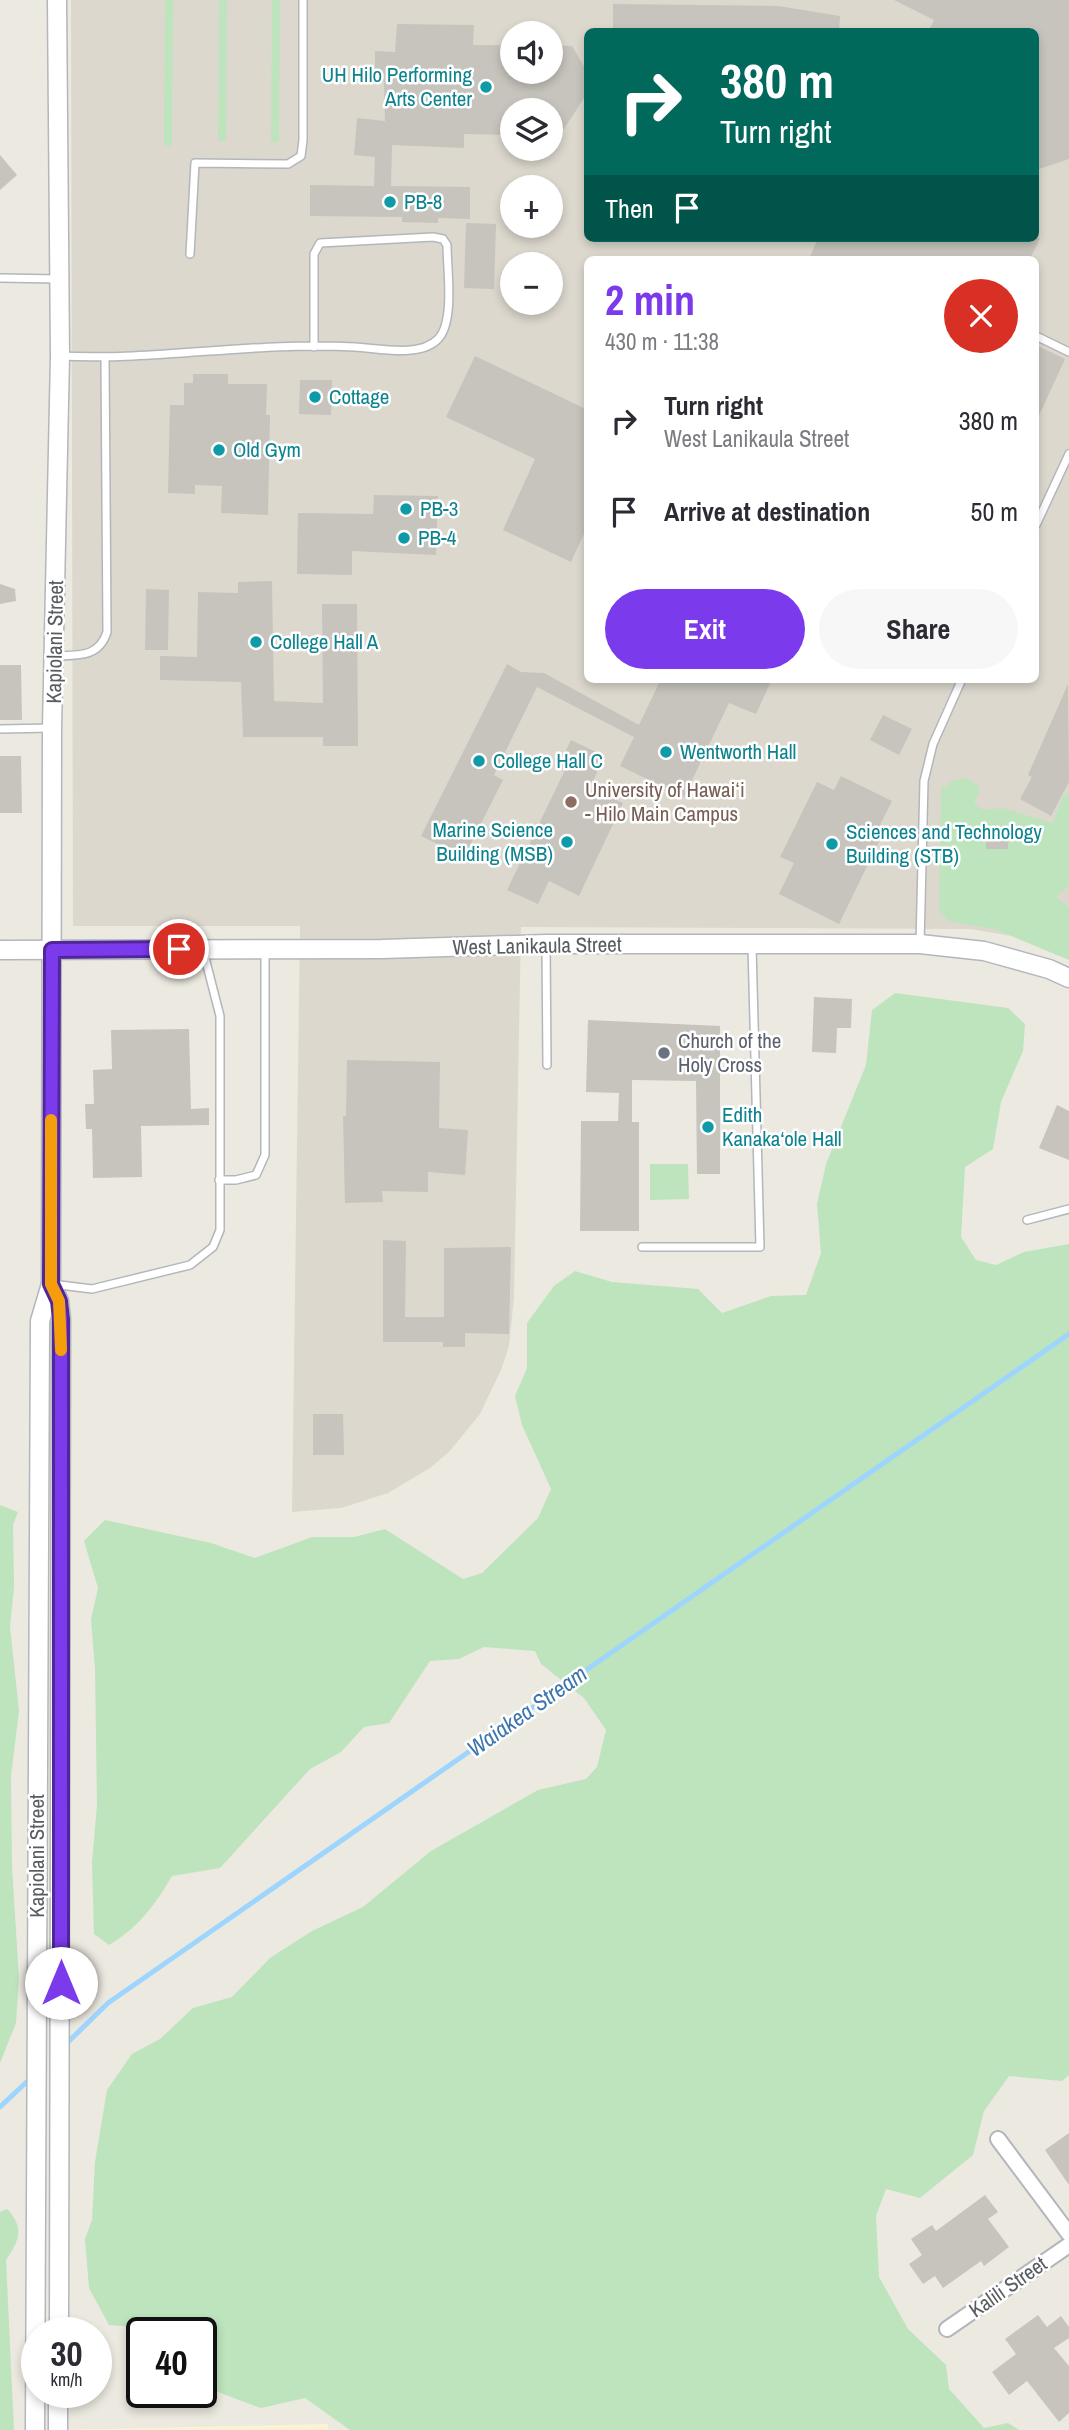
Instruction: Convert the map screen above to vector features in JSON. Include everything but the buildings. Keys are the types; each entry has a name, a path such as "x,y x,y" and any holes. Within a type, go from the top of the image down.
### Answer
{"street":[{"name":"Kapiolani Street","path":"35,2430 40,1321 51,1284 52,728 60,356 57,0"},
{"name":"West Lanikaula Street","path":"0,950 382,949 546,944 919,944 984,951 1018,959 1069,978"},
{"name":"Kapiolani Street","path":"51,1284 59,1301 61,1319 59,2317"},
{"path":"998,2139 1069,2234"},
{"name":"Kalili Street","path":"947,2329 1069,2245"},
{"path":"58,2408 58,2430"}],"lane":[{"path":"190,254 195,163 288,164 301,156 303,0"},
{"path":"60,356 105,358 314,347 427,347 439,339 448,324 447,246 443,239 433,237 320,243 314,254 314,347"},
{"path":"0,278 59,279"},
{"path":"1039,337 1069,352"},
{"path":"55,656 90,654 102,644 107,632 105,358"},
{"path":"1039,518 1069,454"},
{"path":"919,944 924,781 937,734 960,683"},
{"path":"0,729 52,728"},
{"path":"546,944 547,1065"},
{"path":"642,1247 760,1247 752,945"},
{"path":"51,1284 92,1289 190,1265 213,1247 220,1230 220,1016 203,949"},
{"path":"219,1180 236,1180 256,1175 264,1155 265,949"},
{"path":"1027,1220 1069,1209"}],"shaded area":[{"name":"University of Hawaiʻi - Hilo Main Campus","path":"71,0 1069,0 1069,954 1024,938 970,929 521,927 514,1297 509,1346 501,1370 480,1414 449,1452 430,1468 388,1493 341,1508 292,1512 300,926 73,926"},
{"path":"328,2424 328,2430 62,2430"}],"green space":[{"path":"165,0 173,0 172,146 164,145"},
{"path":"219,0 227,0 226,141 218,141"},
{"path":"272,0 280,0 279,142 271,142"},
{"path":"966,778 978,785 979,792 974,803 983,810 1002,808 1053,823 1063,797 1069,791 1069,885 1056,897 1069,907 1069,960 997,930 948,921 939,910 941,786 948,787 949,782"},
{"path":"895,993 1008,1008 1025,1024 1023,1051 1001,1102 993,1149 965,1167 961,1237 976,1260 996,1265 1024,1252 1069,1244 1069,2075 1062,2081 1009,2076 984,2111 973,2155 920,2198 886,2189 876,2216 879,2277 908,2329 946,2365 949,2389 984,2428 1008,2423 1019,2430 350,2430 305,2398 261,2408 217,2392 217,2317 126,2317 126,2326 112,2325 112,2317 105,2317 89,2288 85,2239 92,2220 95,2162 107,2090 132,2054 160,2039 193,2008 232,1997 270,1958 312,1931 363,1907 431,1851 538,1790 586,1779 597,1767 606,1730 584,1698 541,1664 535,1651 484,1647 459,1659 430,1661 389,1723 364,1727 341,1752 310,1769 220,1868 172,1876 145,1915 109,1945 94,1934 92,1863 97,1805 95,1669 91,1619 98,1588 84,1541 105,1520 211,1543 255,1558 312,1537 354,1537 385,1529 463,1579 482,1573 538,1518 551,1489 522,1425 515,1396 527,1368 527,1323 554,1286 575,1271 612,1282 698,1289 722,1313 771,1296 806,1295 821,1253 817,1204 826,1164 866,1065 872,1010"},
{"path":"650,1164 688,1164 689,1199 650,1200"},
{"path":"0,1505 18,1512 13,1525 14,1587 10,1627 19,1711 11,1776 12,1867 19,1979 16,2023 0,2063"},
{"path":"7,2209 18,2228 17,2241 6,2260 14,2430 0,2430 0,2212"}],"waterway":[{"name":"Waiakea Stream","path":"64,2046 108,2003 1069,1334"},
{"name":"Waiakea Stream","path":"0,2107 32,2077"}],"slow traffic":[{"path":"51,1120 51,1284 59,1301 61,1350"}],"place":[{"name":"UH Hilo Performing Arts Center","path":"486,87"},
{"name":"PB-8","path":"390,202"},
{"name":"Cottage","path":"315,397"},
{"name":"Old Gym","path":"219,450"},
{"name":"PB-3","path":"406,509"},
{"name":"PB-4","path":"404,538"},
{"name":"College Hall A","path":"256,642"},
{"name":"Wentworth Hall","path":"666,752"},
{"name":"College Hall C","path":"479,761"},
{"name":"University of Hawaiʻi - Hilo Main Campus","path":"571,802"},
{"name":"Marine Science Building (MSB)","path":"567,842"},
{"name":"Sciences and Technology Building (STB)","path":"832,844"},
{"name":"Church of the Holy Cross","path":"664,1053"},
{"name":"Edith Kanaka‘ole Hall","path":"708,1127"}],"route":[{"path":"61,1983 61,1319 59,1301 51,1284 52,950 179,949"}]}
